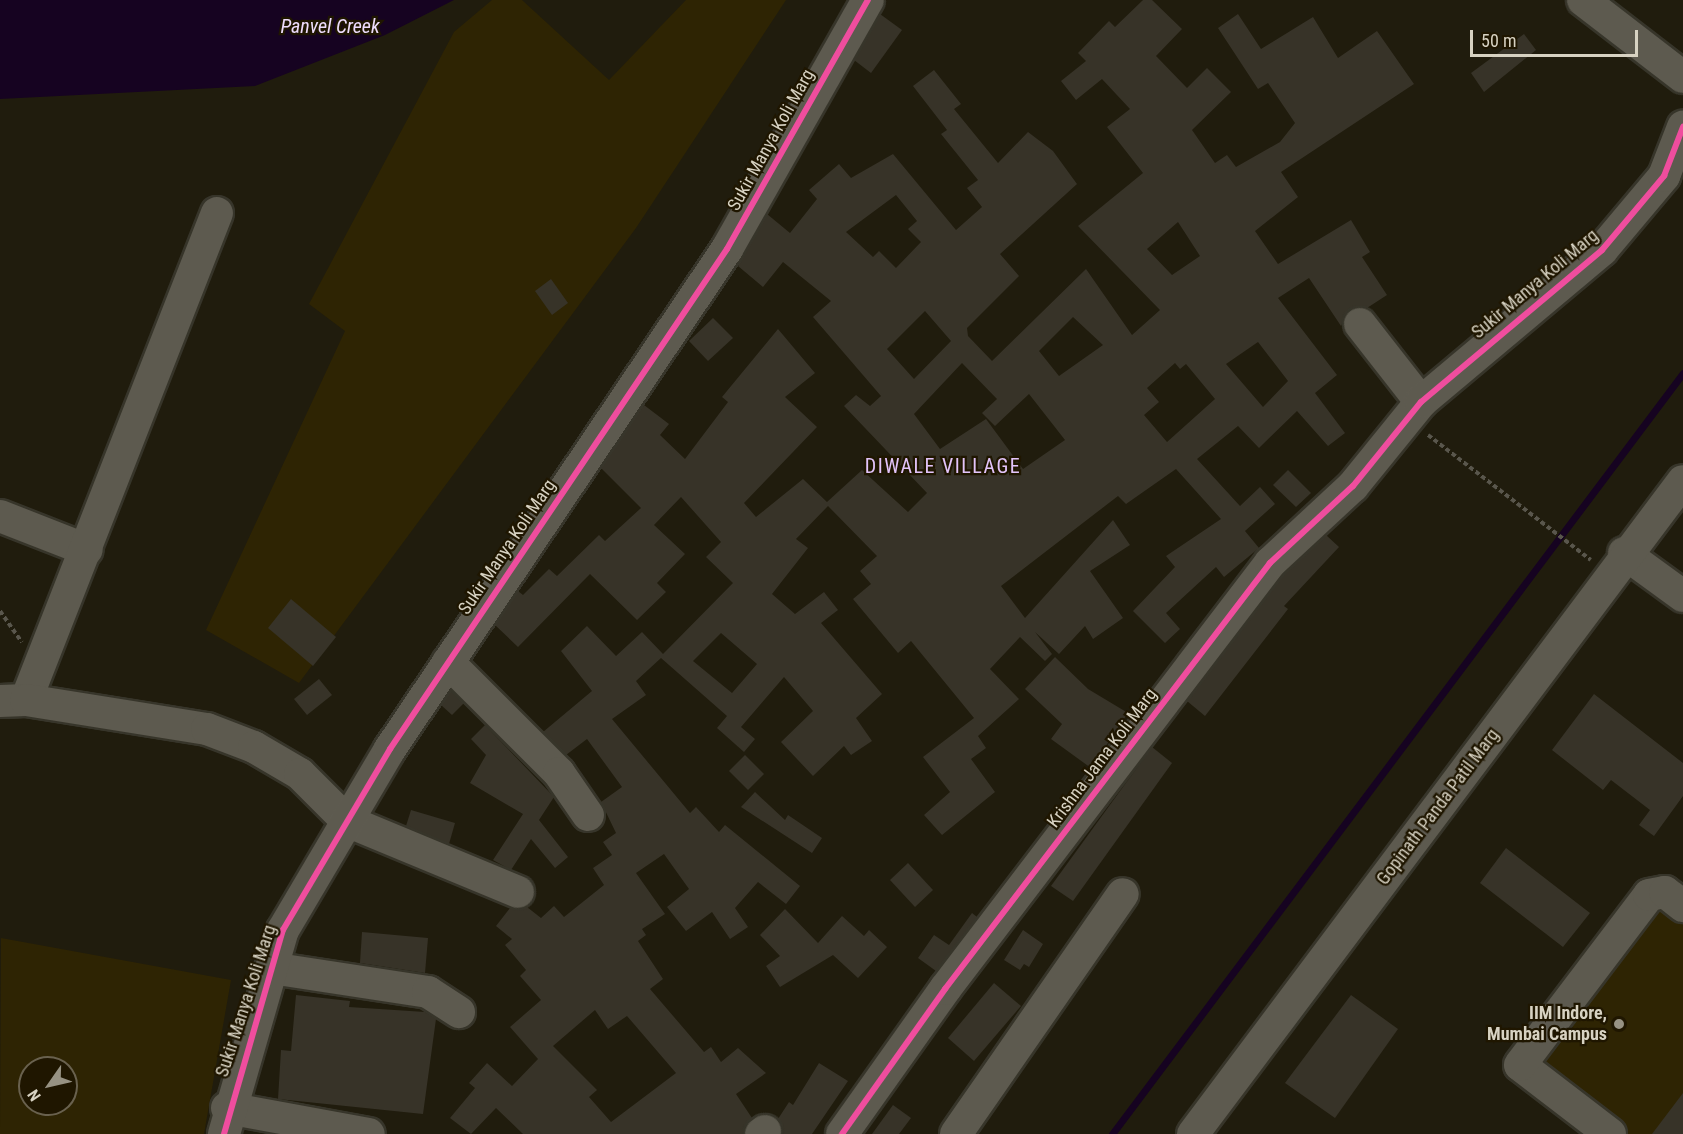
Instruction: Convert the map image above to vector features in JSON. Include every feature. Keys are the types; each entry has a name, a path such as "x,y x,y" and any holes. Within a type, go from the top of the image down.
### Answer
{"street":[{"name":"Sukir Manya Koli Marg","path":"226,1121 283,930 347,821 448,662 727,249 868,0"},
{"path":"1583,0 1683,77"},
{"name":"Sukir Manya Koli Marg","path":"1413,410 1602,250 1664,176 1683,127"},
{"path":"217,213 87,550 13,700 207,729 254,747 300,774 347,821 518,892"},
{"path":"1360,324 1413,410"},
{"name":"Krishna Jama Koli Marg","path":"842,1134 972,954 1270,563 1353,486 1413,410"},
{"name":"Gopinath Panda Patil Marg","path":"1193,1134 1624,553 1683,481"},
{"path":"0,516 87,550"},
{"path":"1624,553 1683,596"},
{"path":"448,662 559,773 588,815"},
{"path":"1610,1134 1520,1065 1649,895 1665,892 1683,906"},
{"path":"956,1134 1123,894"},
{"path":"271,968 428,992 459,1012"},
{"path":"226,1121 369,1134"}],"path":[{"path":"1413,410 1531,514 1588,558"}],"shaded area":[{"path":"492,0 522,0 609,80 686,0 786,0 636,228 299,683 206,630 345,331 309,304 454,32"},
{"name":"IIM Indore, Mumbai Campus","path":"1662,881 1683,897 1683,1134 1606,1134 1520,1069"},
{"path":"1,938 231,980 204,1134 0,1134"}],"water":[{"name":"Panvel Creek","path":"0,0 454,0 385,35 255,86 0,99"}],"building":[{"path":"1143,0 1152,0 1182,29 1156,56 1187,88 1207,68 1231,92 1192,130 1215,163 1227,155 1236,167 1280,142 1295,123 1268,83 1258,89 1218,28 1238,14 1261,49 1313,17 1338,58 1377,31 1414,84 1281,172 1298,197 1255,231 1278,264 1351,220 1370,252 1362,257 1387,295 1367,308 1349,310 1341,326 1309,278 1278,298 1337,375 1315,393 1345,433 1328,446 1297,411 1259,448 1238,426 1197,459 1240,506 1260,487 1275,504 1245,531 1259,548 1224,577 1216,567 1166,613 1180,629 1165,643 1133,611 1175,567 1166,556 1221,519 1176,469 1126,504 1118,496 1001,586 1025,618 1113,520 1130,545 1090,571 1123,618 1093,639 1085,626 1059,654 1035,632 1052,654 1045,661 1020,637 990,669 1019,699 978,736 986,748 971,759 995,792 942,835 924,815 950,792 923,757 974,718 911,641 898,653 853,599 871,584 860,571 877,556 828,506 796,539 808,548 772,594 795,614 824,592 838,610 821,623 882,694 856,718 872,741 851,755 844,746 813,776 781,742 813,711 784,677 741,727 755,739 744,752 717,728 727,716 661,658 636,681 646,695 612,719 690,813 696,807 719,832 725,825 800,886 786,904 758,882 735,908 748,927 730,939 712,912 686,931 667,907 689,889 664,854 636,873 665,914 642,929 646,935 638,941 663,979 650,989 704,1052 711,1047 721,1062 738,1048 766,1073 736,1094 752,1118 743,1134 523,1134 496,1108 471,1134 450,1118 475,1088 469,1083 487,1063 512,1086 538,1059 510,1027 541,1000 520,976 526,970 505,945 512,939 496,926 510,908 527,907 541,918 554,906 564,917 604,885 593,868 612,855 603,842 616,833 601,802 622,787 587,739 566,755 543,732 592,691 561,651 587,626 616,656 642,632 663,654 733,583 706,557 721,542 681,497 654,525 685,554 657,583 666,592 637,620 590,574 518,647 495,625 518,591 523,595 549,569 557,576 599,535 605,541 641,508 601,468 644,405 669,424 660,435 685,459 728,402 722,397 778,329 815,373 785,397 817,427 744,503 756,517 803,479 827,502 862,470 908,512 927,493 844,406 856,395 870,406 881,396 813,317 831,301 783,262 763,287 738,266 767,214 790,233 817,199 809,190 839,164 851,178 893,154 956,230 982,207 967,188 978,180 941,134 947,130 913,86 934,70 961,104 954,109 998,163 1028,132 1053,151 1077,184 1000,254 1019,276 967,328 968,336 992,361 1086,269 1132,335 1160,310 1078,226 1143,173 1107,127 1130,109 1102,79 1076,100 1061,81 1086,61 1078,53 1109,21 1115,27","holes":["896,195 917,221 908,229 921,242 896,268 879,251 873,257 846,232","1178,222 1200,256 1172,275 1147,249","925,311 951,341 914,379 887,349","1073,317 1103,345 1059,376 1039,351","1258,342 1288,381 1263,407 1226,364","962,363 997,399 982,413 995,426 1029,394 1065,440 1023,469 986,419 940,449 914,414","1175,363 1180,369 1186,364 1215,399 1167,442 1144,415 1159,402 1147,388","721,633 757,664 732,693 693,661","595,1010 608,1029 627,1016 676,1073 611,1122 589,1097 597,1090 553,1046"]},
{"path":"880,14 902,30 871,73 854,60"},
{"path":"1524,34 1536,50 1484,92 1471,73"},
{"path":"551,279 568,303 552,315 535,291"},
{"path":"713,318 733,338 708,361 689,341"},
{"path":"1288,470 1311,493 1296,507 1273,485"},
{"path":"1326,535 1339,547 1284,606 1288,609 1205,716 1187,701 1283,575"},
{"path":"291,599 336,637 313,666 268,628"},
{"path":"1055,657 1088,689 1128,713 1091,768 1051,739 1062,724 1025,689"},
{"path":"319,679 332,695 307,715 294,699"},
{"path":"451,691 464,703 452,715 441,705"},
{"path":"1594,694 1683,763 1683,796 1654,836 1639,825 1650,810 1611,780 1603,790 1552,750"},
{"path":"485,725 554,797 539,820 568,857 555,868 531,839 511,870 493,860 523,814 470,783 486,755 471,739"},
{"path":"1152,747 1172,763 1073,901 1051,886"},
{"path":"745,755 764,774 748,790 729,771"},
{"path":"755,792 785,820 788,815 822,838 812,853 741,807"},
{"path":"411,810 455,823 449,844 406,826"},
{"path":"1506,848 1590,913 1563,947 1480,883"},
{"path":"908,863 933,890 915,907 890,880"},
{"path":"785,909 818,943 842,916 864,936 869,930 887,947 858,978 833,955 780,987 766,966 780,956 760,935"},
{"path":"972,913 977,917 936,971 918,958 934,935 949,945"},
{"path":"1023,930 1043,944 1029,967 1024,964 1020,970 1004,960"},
{"path":"362,932 428,938 425,973 360,963"},
{"path":"994,983 1021,1006 974,1061 948,1038"},
{"path":"296,995 350,1001 349,1007 425,1012 436,1019 423,1114 278,1099 281,1050 291,1051"},
{"path":"1351,995 1398,1029 1335,1118 1285,1083"},
{"path":"819,1063 848,1081 812,1134 782,1134 778,1119 789,1102 793,1105"},
{"path":"1683,1093 1683,1134 1652,1134"},
{"path":"893,1105 911,1118 899,1134 872,1134"}],"waterway":[{"path":"1112,1134 1683,373"}],"cycle path":[{"path":"224,1134 283,930 390,749 727,249 868,0"},
{"path":"842,1134 945,989 1270,563 1353,486 1421,402 1602,250 1664,176 1683,127"}],"place":[{"name":"IIM Indore, Mumbai Campus","path":"1619,1024"}],"district":[{"name":"DIWALE VILLAGE","path":"943,466"}]}
